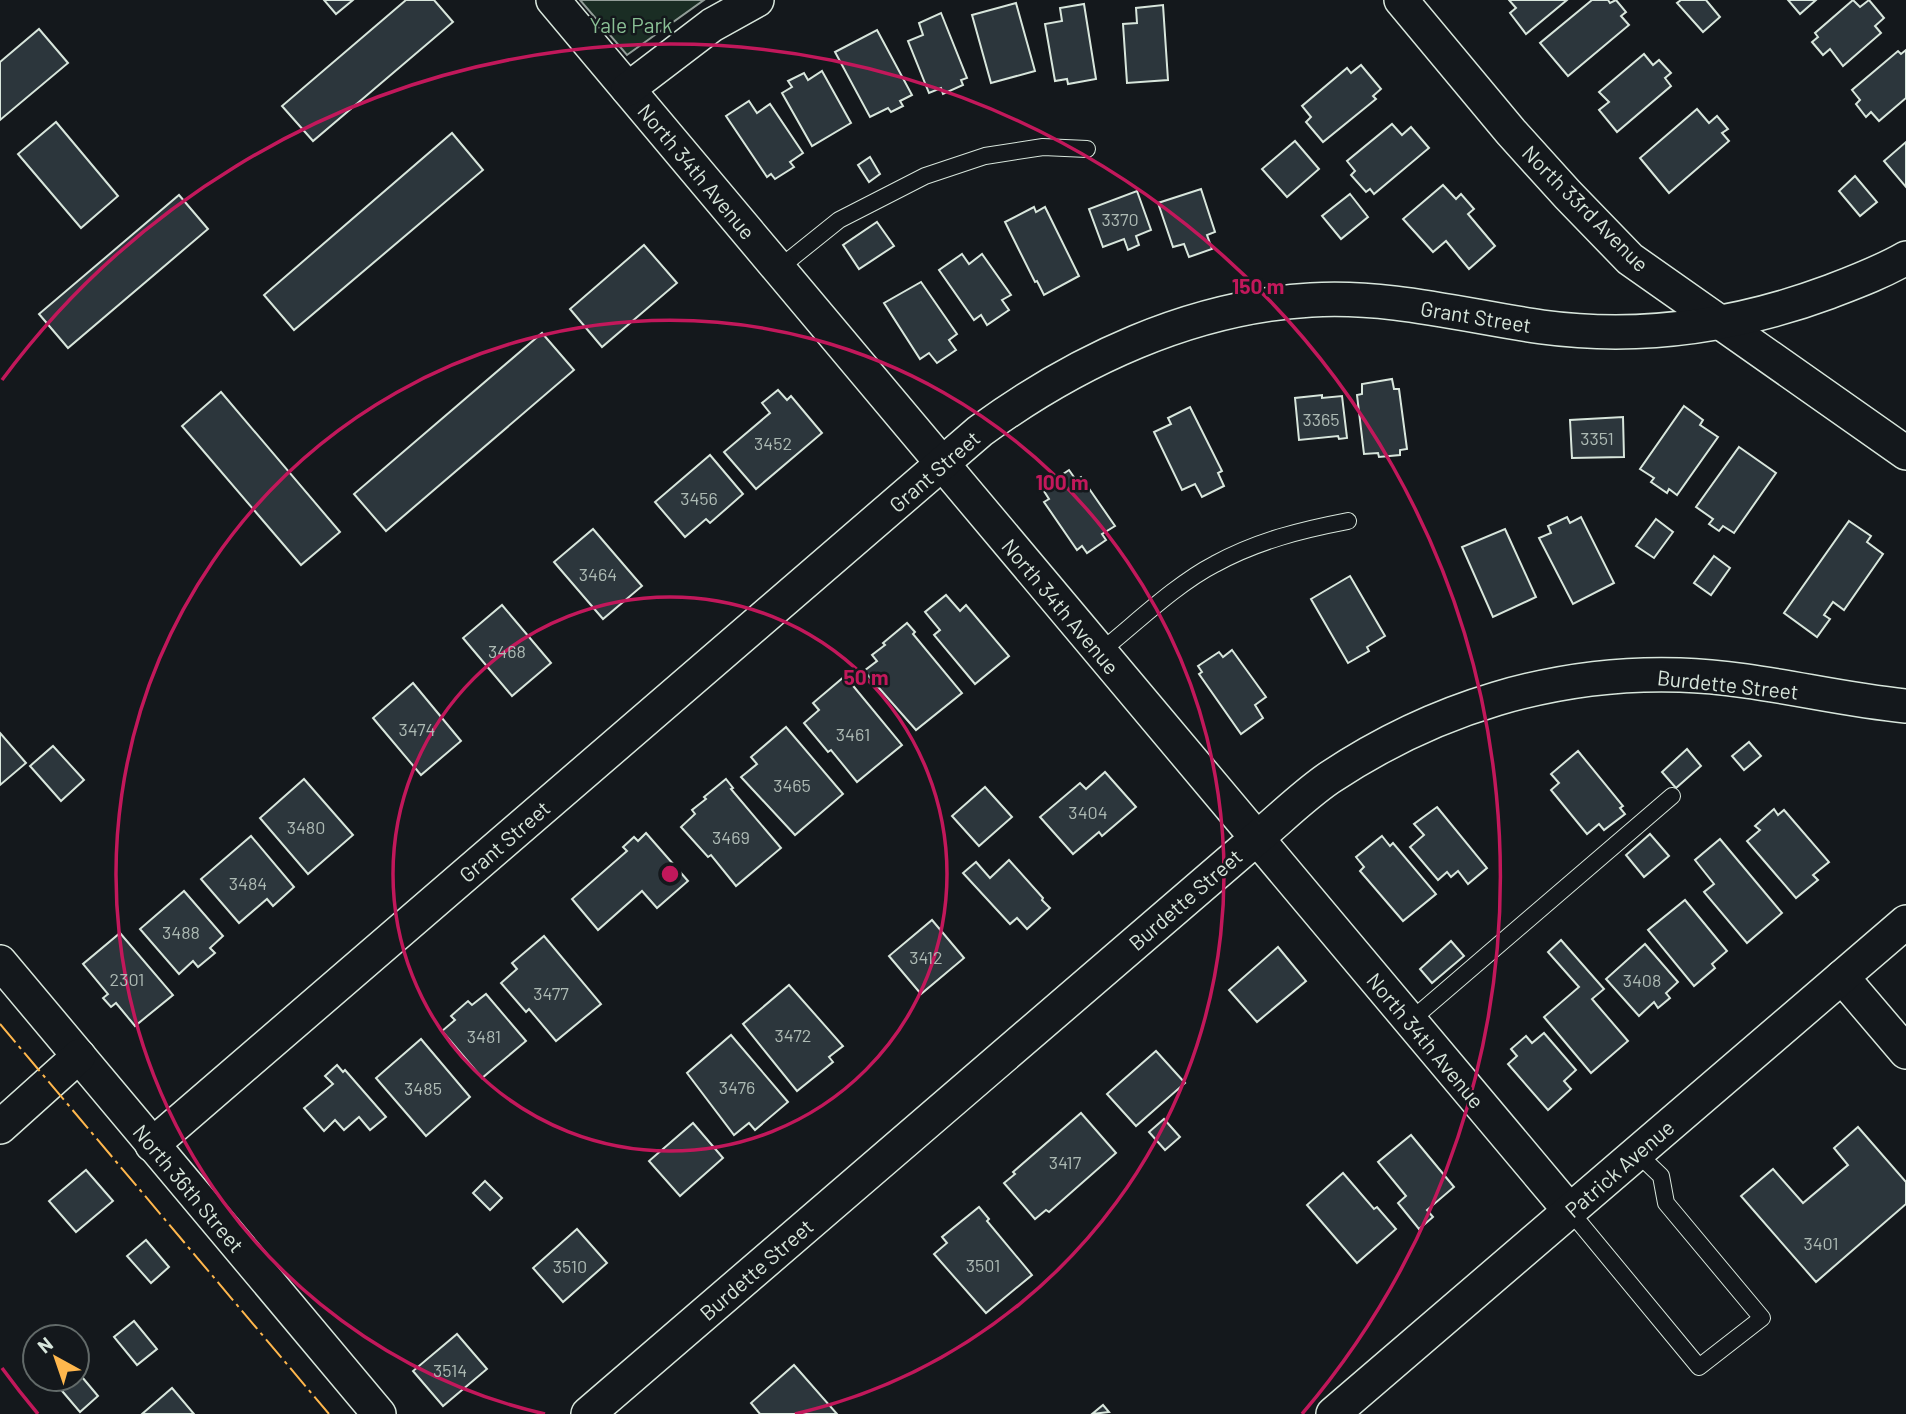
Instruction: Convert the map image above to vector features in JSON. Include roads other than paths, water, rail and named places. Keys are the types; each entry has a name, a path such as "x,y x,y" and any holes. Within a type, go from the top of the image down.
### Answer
{"street":[{"name":"North 34th Avenue","path":"553,0 1570,1211"},
{"path":"628,89 712,25 757,0"},
{"name":"North 33rd Avenue","path":"1401,0 1511,132 1630,259 1906,453"},
{"name":"Grant Street","path":"152,1145 980,431 1009,410 1088,363 1172,328 1247,307 1311,300 1366,300 1545,327 1608,332 1647,332 1719,323 1782,310 1856,282 1906,258"},
{"name":"Burdette Street","path":"588,1414 1256,839 1328,779 1396,737 1476,703 1553,684 1617,676 1681,675 1732,680 1906,706"},
{"name":"Patrick Avenue","path":"1333,1414 1906,922"},
{"name":"North 36th Street","path":"0,962 371,1411"},
{"path":"1842,977 1906,1052"},
{"path":"0,1127 79,1056"}],"lane":[{"path":"779,269 839,219 925,176 985,156 1043,147 1087,149"},
{"path":"1100,652 1173,593 1213,565 1266,541 1303,530 1348,522"},
{"path":"1410,1021 1672,796"},
{"path":"1570,1211 1699,1367 1762,1318 1666,1203 1661,1176 1637,1153"}],"park label":[{"name":"Yale Park","path":"631,24"}]}
